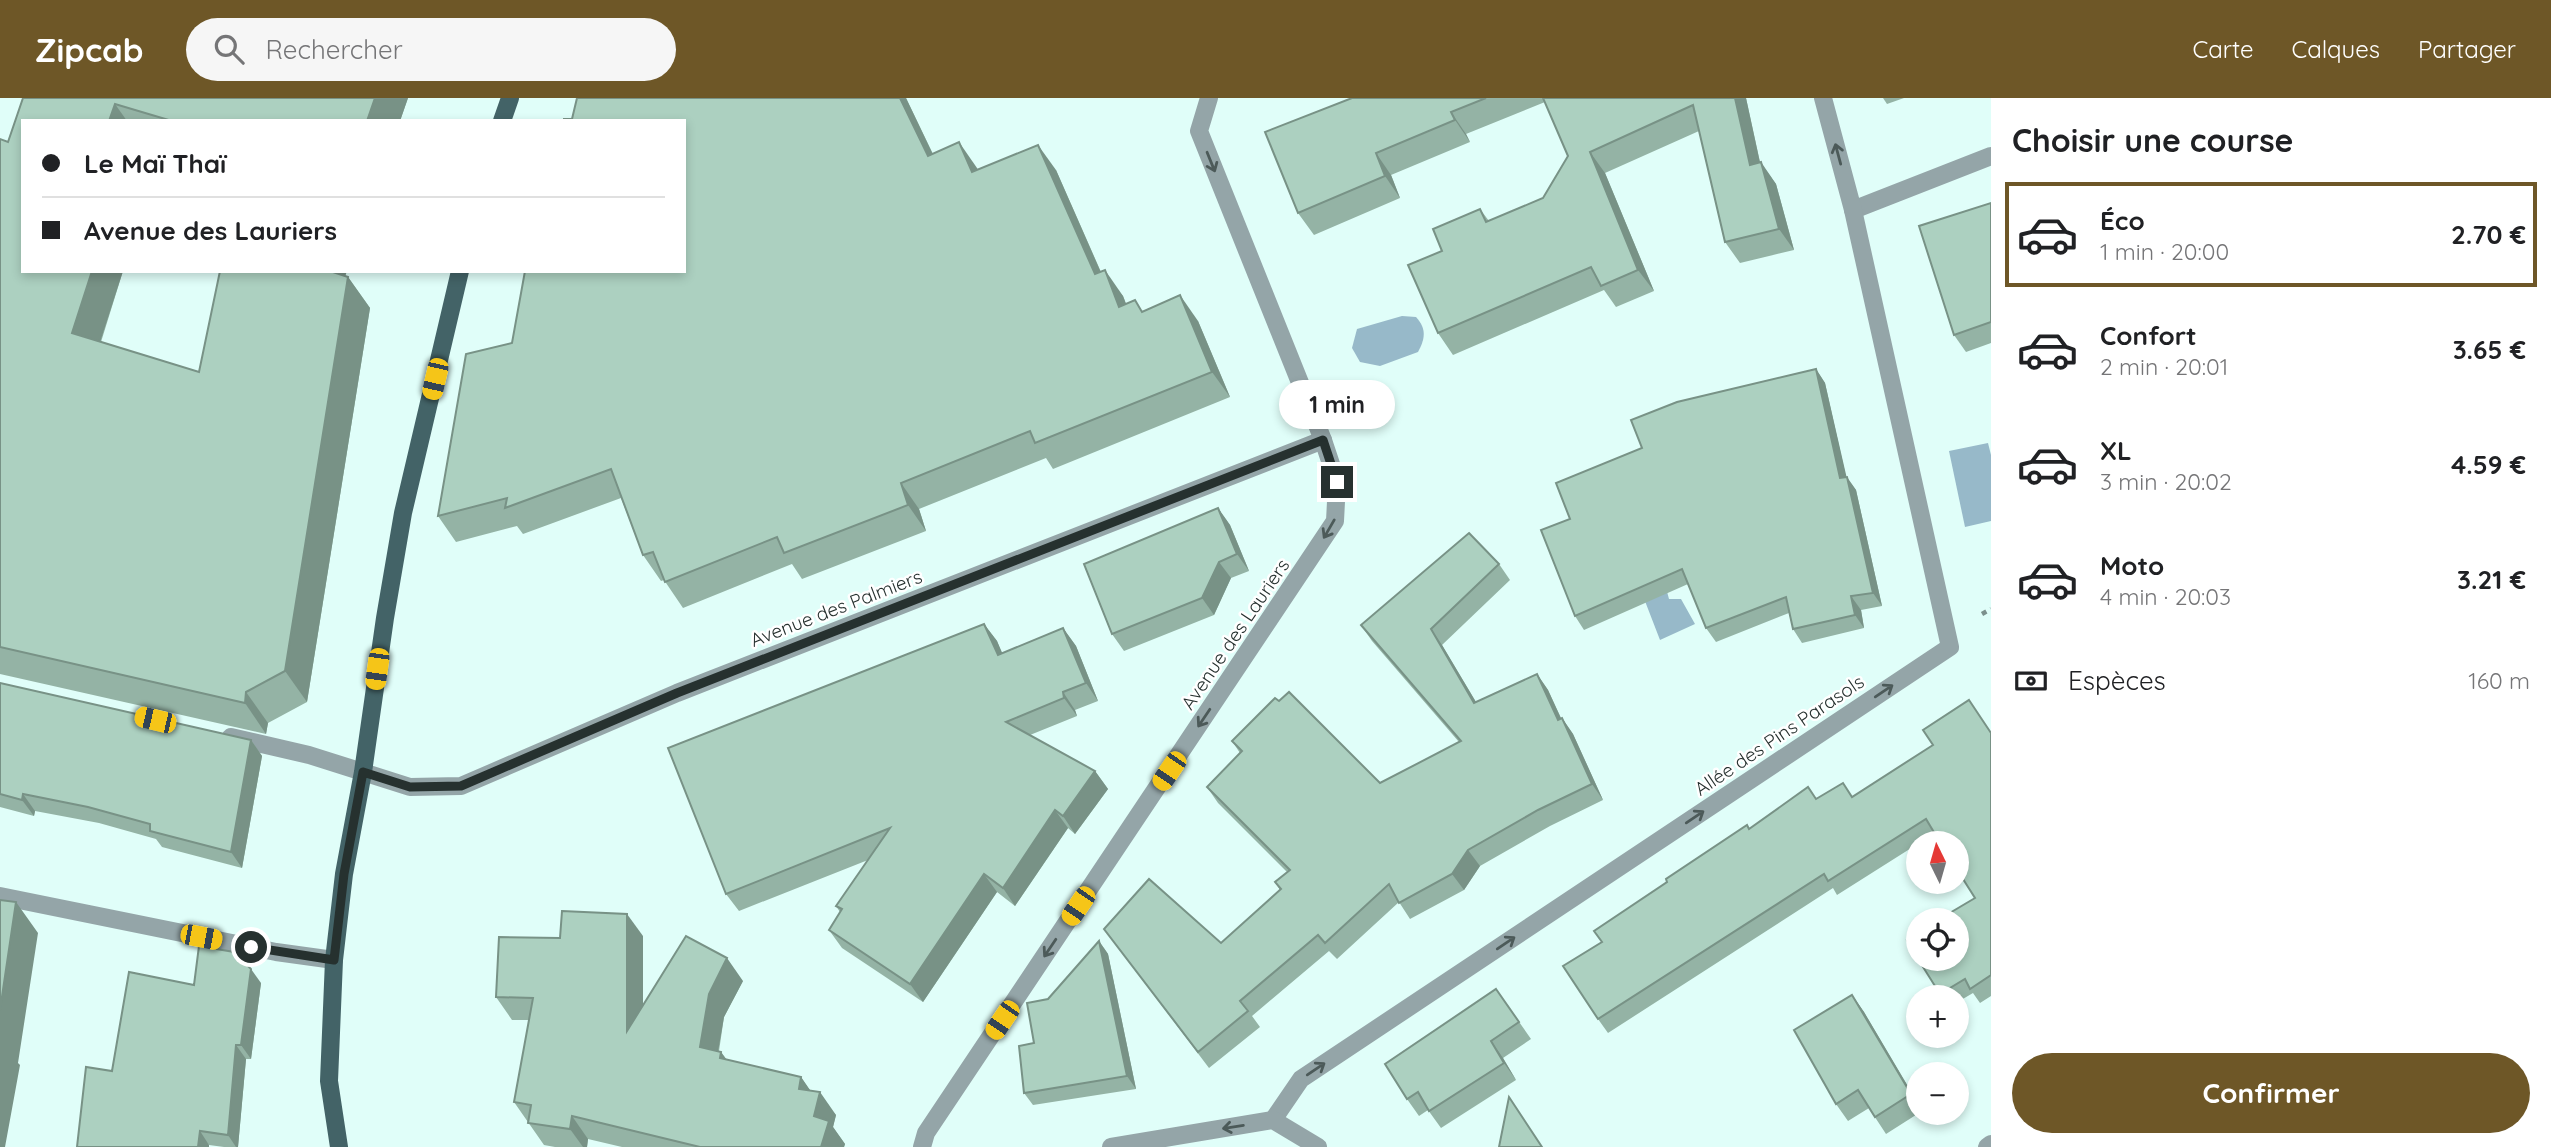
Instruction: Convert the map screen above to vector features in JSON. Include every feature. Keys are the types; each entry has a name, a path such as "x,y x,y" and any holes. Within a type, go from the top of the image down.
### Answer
{"main road":[{"path":"503,119 510,98"},
{"path":"339,1147 328,1081 334,960 344,874 363,772 403,513 460,273"}],"street":[{"name":"Avenue des Lauriers","path":"922,1147 926,1133 1335,521 1337,482 1323,440 1199,131 1209,98"},
{"path":"1824,98 1853,210 1991,156"},
{"name":"Allée des Pins Parasols","path":"1273,1120 1301,1079 1950,646 1853,210"},
{"name":"Avenue des Palmiers","path":"215,734 309,755 410,787 461,786 677,693 1323,440"},
{"path":"0,896 276,952 334,960"},
{"path":"1111,1147 1273,1120 1318,1147"}],"water":[{"path":"1402,316 1416,317 1422,326 1423,338 1418,352 1380,366 1360,362 1352,348 1357,329"},
{"path":"1988,443 1991,455 1991,521 1965,527 1949,451"},
{"path":"1662,573 1669,599 1681,599 1695,624 1660,640 1638,583"}],"building":[{"path":"23,98 375,98 368,119 165,119 115,104 110,119 21,119 21,273 91,273 72,333 199,372 220,273 336,273 348,277 285,671 246,692 245,703 0,647 0,139 8,142"},
{"path":"577,98 900,98 928,156 959,142 972,172 1038,145 1095,274 1105,270 1119,307 1135,300 1142,312 1180,295 1212,372 1035,443 1030,431 901,483 908,505 784,553 777,537 665,582 653,552 643,555 611,469 505,508 507,498 438,516 466,354 512,343 525,273 686,273 686,119 572,119"},
{"path":"1352,98 1486,98 1451,112 1455,120 1376,153 1385,176 1298,213 1265,132"},
{"path":"1543,98 1735,98 1750,165 1761,162 1779,229 1725,242 1693,105 1590,152 1638,270 1601,286 1591,267 1438,333 1408,265 1442,251 1433,229 1480,209 1486,222 1543,198 1568,156"},
{"path":"1991,203 1991,322 1954,335 1919,226"},
{"path":"1816,369 1840,478 1847,477 1873,593 1851,596 1855,615 1793,629 1786,597 1706,628 1682,569 1575,616 1541,530 1570,519 1556,483 1642,448 1631,420 1677,402"},
{"path":"1218,508 1237,554 1219,562 1202,598 1112,634 1084,564"},
{"path":"1469,533 1499,564 1431,629 1474,703 1537,674 1558,720 1562,718 1592,784 1538,810 1468,850 1452,874 1399,903 1389,884 1325,943 1318,935 1240,1001 1248,1011 1198,1052 1104,929 1149,879 1221,943 1281,889 1275,882 1290,870 1207,787 1242,751 1232,741 1275,698 1279,701 1289,692 1380,783 1461,741 1361,625"},
{"path":"984,624 998,655 1063,628 1086,683 1063,692 1064,698 1006,722 1095,771 1063,816 1055,810 1003,888 984,874 910,984 829,930 842,909 836,906 890,828 726,894 668,748"},
{"path":"0,683 251,740 231,852 150,831 150,824 88,807 23,794 22,800 0,794"},
{"path":"1969,700 1991,733 1991,975 1970,989 1965,979 1955,985 1934,985 1926,971 1969,971 1969,908 1958,908 1975,898 1969,889 1969,831 1933,831 1926,819 1828,881 1824,874 1598,1019 1563,966 1602,942 1594,931 1667,882 1666,879 1747,825 1749,829 1808,787 1816,799 1843,783 1852,797 1933,745 1923,730"},
{"path":"0,900 16,902 0,1010"},
{"path":"562,911 627,914 627,1031 686,936 727,958 709,994 700,1047 721,1052 720,1058 801,1077 799,1089 820,1092 814,1116 829,1121 821,1147 700,1147 572,1116 570,1129 528,1123 531,1105 514,1102 533,998 496,997 499,937 560,938"},
{"path":"1099,941 1127,1076 1024,1093 1019,1046 1034,1043 1027,1003 1048,999"},
{"path":"199,946 234,952 251,969 241,1045 236,1045 228,1135 200,1131 198,1147 77,1147 86,1067 112,1071 129,972 194,985"},
{"path":"1496,989 1519,1022 1491,1041 1504,1063 1429,1111 1418,1092 1407,1099 1385,1064"},
{"path":"1852,995 1906,1086 1906,1097 1875,1117 1858,1090 1836,1104 1794,1030"},
{"path":"1509,1097 1542,1147 1499,1147"}],"route":[{"path":"251,947 334,960 344,874 363,772 410,787 461,786 677,693 1323,440 1337,482"}]}
